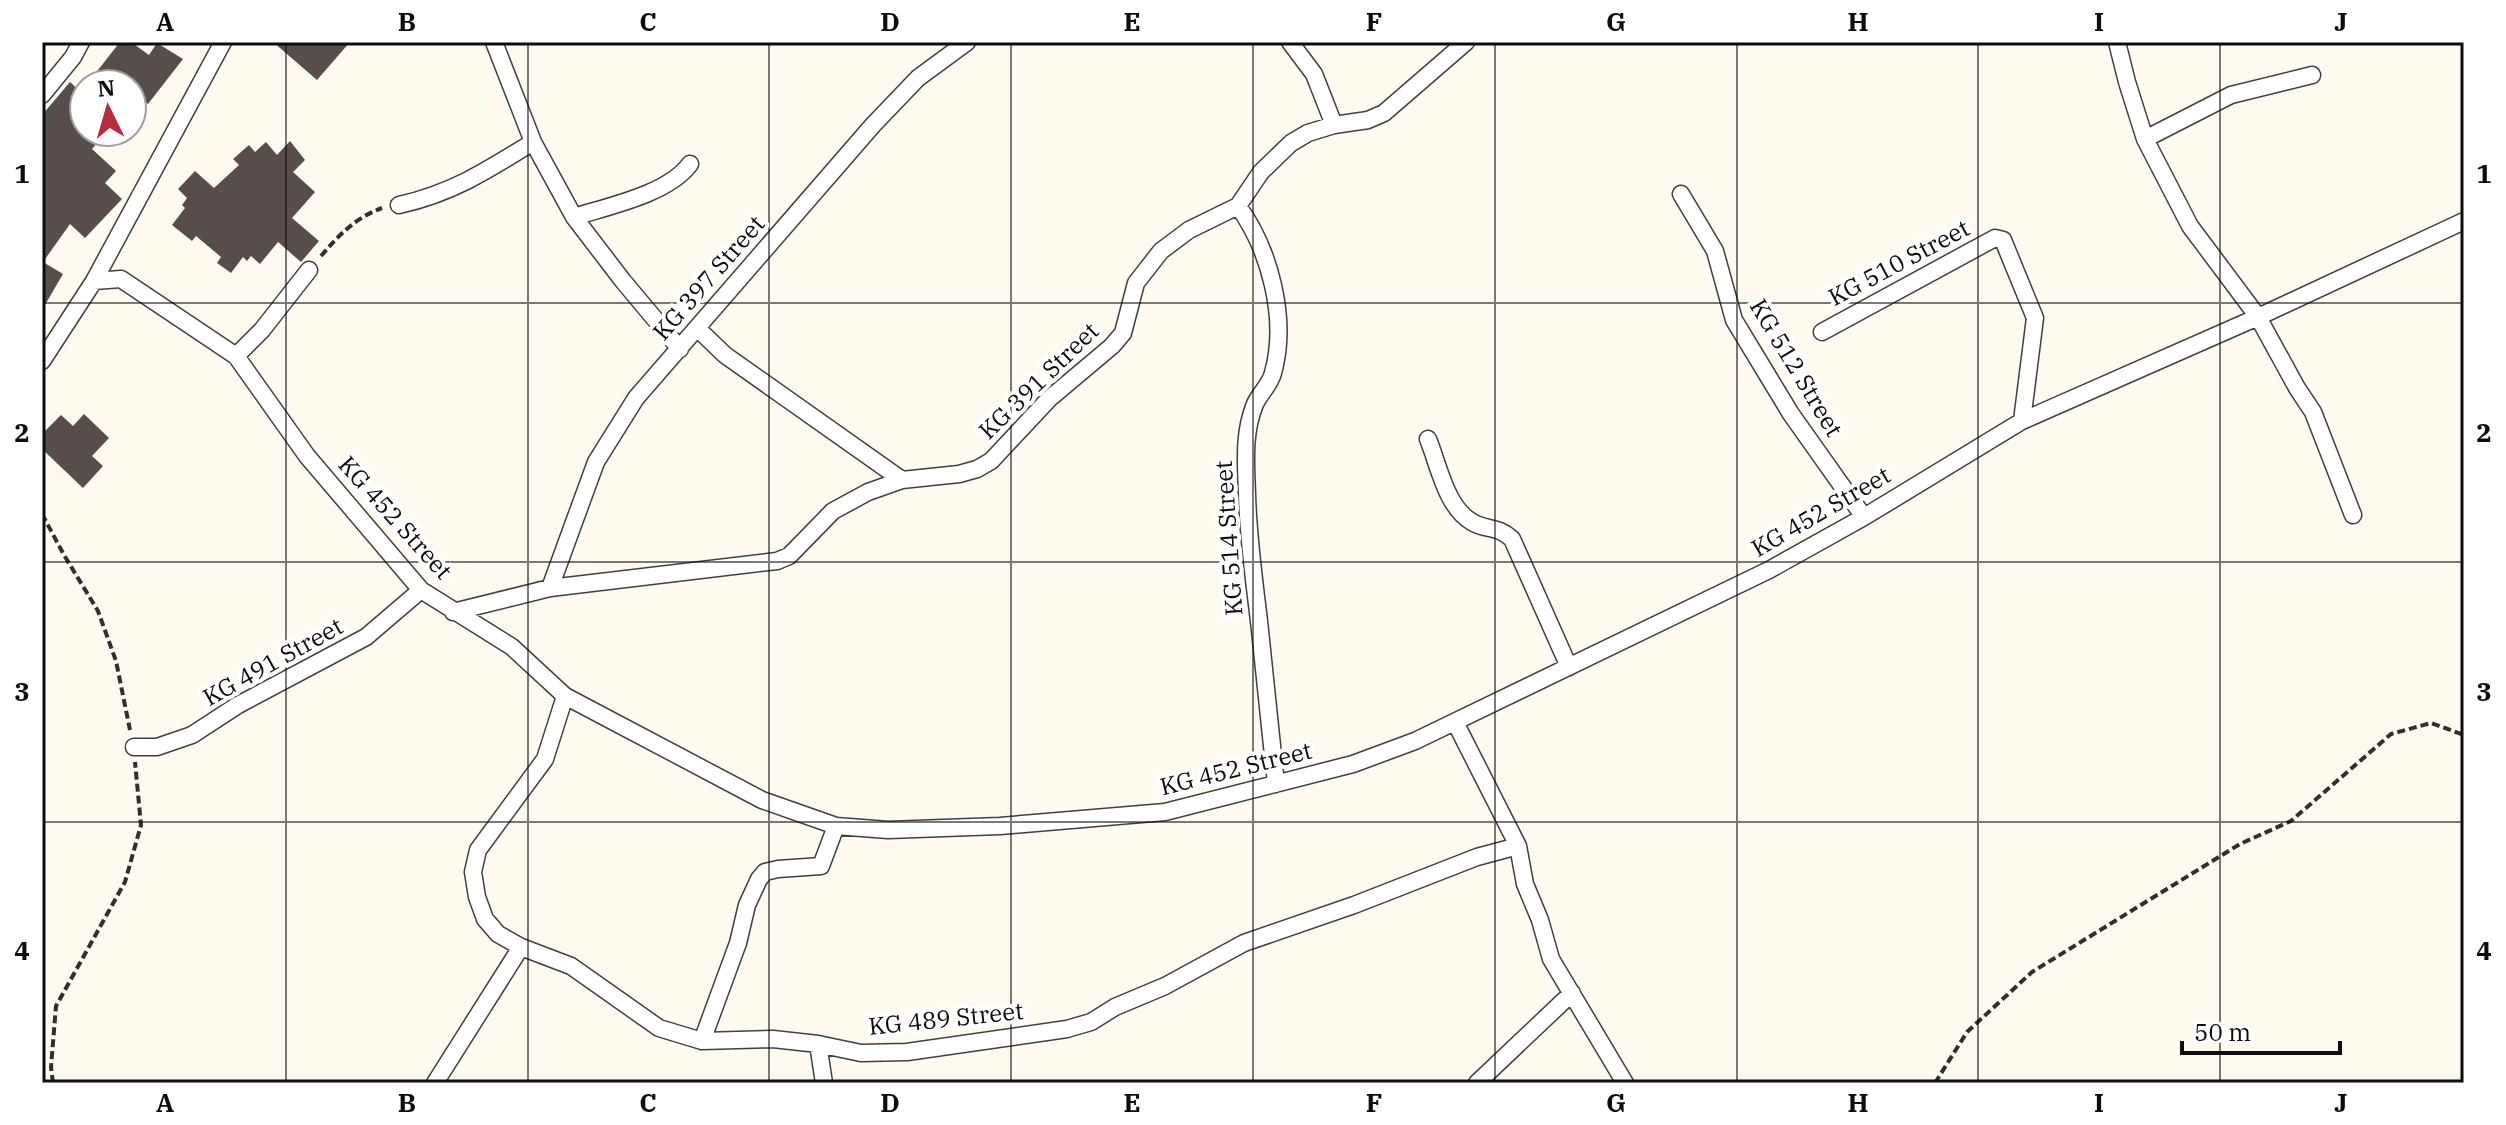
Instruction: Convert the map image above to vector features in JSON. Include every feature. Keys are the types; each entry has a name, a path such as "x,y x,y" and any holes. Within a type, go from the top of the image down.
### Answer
{"street":[{"path":"42,95 73,57 81,42"},
{"path":"42,361 94,281 223,42"},
{"path":"494,42 533,142 574,217 680,349"},
{"name":"KG 397 Street","path":"550,588 596,462 636,398 873,125 918,78 967,42"},
{"path":"1290,42 1314,74 1334,125"},
{"name":"KG 391 Street","path":"453,612 550,588 777,561 789,556 833,511 868,492 902,480 977,469 991,461 1049,399 1123,333 1136,283 1161,251 1189,230 1238,206 1261,172 1291,143 1308,133 1368,120 1384,113 1466,42"},
{"path":"2117,42 2145,139 2190,226 2258,317 2313,412 2353,515"},
{"path":"2145,139 2231,95 2312,75"},
{"path":"399,205 468,182 533,142"},
{"path":"574,217 628,201 682,175 690,164"},
{"name":"KG 512 Street","path":"1681,194 1715,251 1734,320 1791,414 1864,517"},
{"name":"KG 514 Street","path":"1238,206 1248,220 1267,264 1276,306 1277,341 1273,374 1250,417 1246,450 1248,523 1276,784"},
{"name":"KG 452 Street","path":"94,281 121,279 236,356 307,456 421,590 512,647 565,696 762,800 836,826 888,830 1165,812 1353,764 1415,741 1769,570 1864,517 2022,421 2258,317 2464,221"},
{"name":"KG 510 Street","path":"1822,332 1995,238 2003,240 2035,318 2022,421"},
{"path":"236,356 262,330 309,270"},
{"path":"698,329 725,355 902,480"},
{"path":"1428,439 1452,501 1461,514 1475,525 1502,530 1512,539 1569,667"},
{"name":"KG 491 Street","path":"134,747 157,747 192,735 238,705 366,637 421,590"},
{"name":"KG 489 Street","path":"565,696 545,759 478,850 473,872 485,919 498,934 521,947 571,966 659,1028 702,1041 773,1039 861,1053 907,1052 1067,1029 1091,1022 1244,943 1354,905 1477,857 1518,846"},
{"path":"1455,722 1518,846 1525,884 1551,959 1625,1083"},
{"path":"702,1041 738,943 747,905 759,879 765,872 778,869 821,866 836,826"},
{"path":"435,1083 521,947"},
{"path":"1477,1083 1572,993"},
{"path":"818,1044 824,1083"}],"path":[{"path":"309,270 342,231 359,218 379,208 399,205"},
{"path":"42,514 98,611 116,661 134,747 141,825 125,882 56,1006 51,1067 53,1083"},
{"path":"1935,1083 1967,1032 2032,972 2240,844 2291,821 2391,734 2431,723 2464,735"}],"building":[{"path":"120,42 131,42 149,55 157,43 183,59 148,104 148,68 100,68"},
{"path":"273,42 350,42 317,80"},
{"path":"68,84 68,148 93,148 116,171 105,183 122,199 85,238 70,224 43,262 63,274 42,310 42,115"},
{"path":"290,141 305,160 293,172 315,192 292,218 319,241 301,262 278,242 260,264 251,256 247,261 243,257 231,273 217,263 221,257 196,236 192,241 172,225 185,208 182,205 187,198 178,189 195,171 214,188 239,165 233,159 249,145 255,152 266,142 277,155"},
{"path":"84,414 109,438 92,456 103,466 83,488 42,449 42,434 61,415 73,426"}]}
